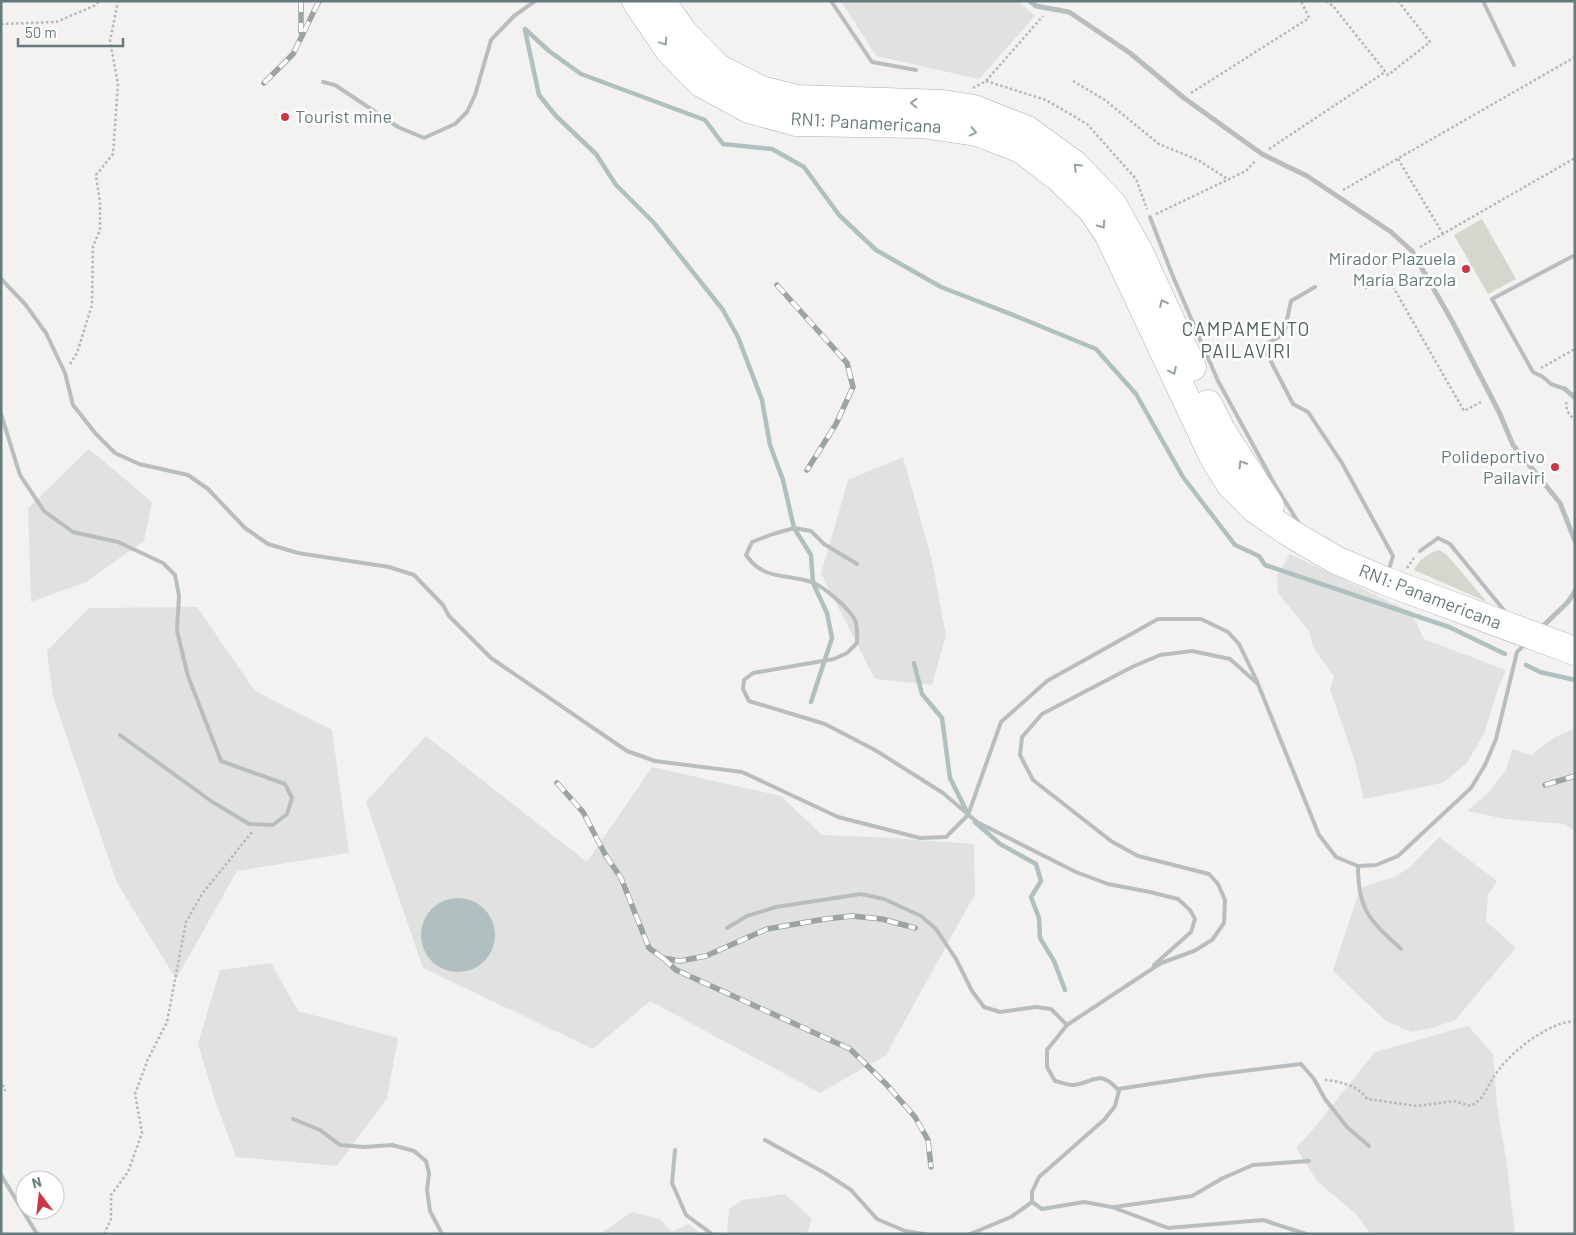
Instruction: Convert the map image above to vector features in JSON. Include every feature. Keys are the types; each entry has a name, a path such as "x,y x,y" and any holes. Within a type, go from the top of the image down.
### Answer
{"highway":[{"name":"RN1: Panamericana","path":"636,1 670,50 701,83 749,109 796,122 921,124 977,132 1021,150 1058,177 1092,210 1109,235 1214,458 1230,484 1255,509 1304,538 1336,560 1385,581 1521,629 1575,651"},
{"name":"RN1: Panamericana","path":"661,1 683,32 718,68 761,90 798,99 943,104 974,109 1027,130 1074,164 1114,205 1139,252 1220,430 1250,478 1304,538"}],"street":[{"path":"1030,1 1036,6 1069,12 1130,53 1184,98 1262,154 1307,176 1335,194 1391,232 1412,251 1452,321 1491,396 1513,445 1560,503 1575,542"},
{"path":"1565,388 1575,398"},
{"path":"1521,629 1568,602 1575,591"}],"lane":[{"path":"323,82 335,85 398,127 424,138 455,124 467,112 475,95 491,40 514,16 535,1"},
{"path":"831,1 872,62 916,70"},
{"path":"1483,1 1514,65"},
{"path":"1150,217 1172,274 1218,380 1304,538"},
{"path":"1565,388 1551,384 1533,372 1492,299 1575,255"},
{"path":"1,279 25,304 46,333 65,373 73,405 115,454 139,464 188,475 208,489 245,528 268,544 298,553 389,567 414,575 442,605 449,616 491,658 627,751 656,761 742,772 838,817 920,838 946,837 968,815 1001,722 1047,681 1158,619 1201,619 1228,632 1240,644 1319,835 1336,857 1358,866 1376,865 1398,856 1471,788 1485,765 1496,739 1521,629 1450,544 1438,538 1420,551"},
{"path":"1315,287 1291,301 1284,334 1262,346 1293,404 1308,412 1342,464 1393,556 1385,581"},
{"path":"1,414 20,475 44,512 73,532 118,542 163,563 175,575 179,596 177,631 179,640 188,676 221,761 285,784 292,798 287,814 273,825 248,824 210,800 120,735"},
{"path":"857,564 824,544 811,531 794,528 752,542 746,555 753,566 764,573 813,583 837,600 854,620 857,631 857,643 847,653 834,659 753,672 744,680 743,689 749,701 825,724 875,750 944,793 976,822 1076,872 1108,884 1178,899 1190,910 1195,919 1191,932 1147,971"},
{"path":"1032,1202 1032,1192 1039,1177 1105,1119 1115,1106 1120,1091 1112,1082 1097,1078 1072,1084 1055,1081 1047,1067 1048,1050 1067,1025 1147,971 1160,963 1194,951 1212,940 1224,922 1226,900 1218,884 1209,874 1138,856 1111,842 1033,780 1020,755 1022,737 1042,714 1132,667 1160,655 1192,651 1230,659 1258,684"},
{"path":"1358,866 1361,900 1368,916 1401,949"},
{"path":"727,928 747,916 776,907 861,894 884,899 921,916 936,930 956,959 972,992 984,1007 1000,1012 1036,1007 1052,1009 1067,1025"},
{"path":"1118,1089 1300,1064 1314,1079 1325,1099 1347,1127 1369,1146"},
{"path":"293,1119 320,1130 340,1145 364,1147 392,1145 414,1150 426,1161 429,1173 427,1190 430,1211 442,1234"},
{"path":"764,1140 825,1173 851,1190 877,1219 905,1231 924,1234"},
{"path":"675,1150 672,1183 678,1199 686,1215 712,1234"},
{"path":"1112,1207 1192,1196 1222,1178 1253,1165 1309,1160"},
{"path":"1,1176 37,1234"},
{"path":"1032,1202 1042,1209 1084,1202 1112,1207 1168,1228 1264,1220 1306,1234"},
{"path":"970,1234 1011,1217 1032,1202"}],"path":[{"path":"1,24 56,22 96,5 99,1"},
{"path":"65,373 77,354 92,305 94,246 100,230 100,203 96,176 113,154 118,84 110,41 118,1"},
{"path":"1184,98 1309,18 1301,1"},
{"path":"1326,1 1333,6 1388,75 1430,42 1398,1"},
{"path":"969,90 986,81 1050,9"},
{"path":"1335,194 1575,57"},
{"path":"986,81 1046,100 1087,124 1136,179 1150,217 1246,171 1262,154 1385,72"},
{"path":"1073,81 1106,100 1159,144 1198,160 1229,180"},
{"path":"1412,251 1575,158"},
{"path":"1398,159 1443,234"},
{"path":"1365,288 1388,278 1464,411 1491,396"},
{"path":"1533,372 1575,349"},
{"path":"104,1234 111,1219 112,1195 128,1172 142,1133 135,1094 148,1059 167,1022 186,922 202,894 258,825"},
{"path":"1314,1079 1340,1081 1364,1094 1367,1100 1417,1106 1454,1101 1471,1106 1481,1099 1495,1074 1535,1036 1557,1025 1575,1021"},
{"path":"1,1080 5,1091"}],"shaded area":[{"path":"841,1 1018,1 1035,16 979,79 876,56"},
{"path":"1482,219 1516,279 1488,294 1454,235"},
{"path":"89,449 152,502 144,541 86,582 31,602 28,508"},
{"path":"903,457 932,560 946,635 932,685 875,679 821,574 848,480"},
{"path":"1439,550 1447,555 1487,602 1414,570 1424,557"},
{"path":"1290,554 1411,612 1424,639 1506,670 1484,734 1466,764 1442,783 1364,799 1354,759 1330,689 1334,676 1313,647 1309,631 1278,593 1277,575"},
{"path":"197,607 255,691 332,730 349,853 237,871 176,979 117,883 53,697 47,651 89,608"},
{"path":"1575,728 1575,831 1564,824 1505,819 1467,811 1487,794 1506,770 1512,749 1531,755 1555,737"},
{"path":"426,736 587,862 652,767 781,796 822,835 974,844 975,894 886,1055 820,1093 650,1001 593,1049 423,968 366,802"},
{"path":"1439,837 1497,881 1488,895 1486,921 1516,948 1455,1020 1432,1028 1412,1032 1386,1021 1333,971 1360,888 1396,876 1409,868"},
{"path":"451,898 465,898 479,904 489,914 495,928 495,942 489,956 479,966 465,972 451,972 437,966 427,956 421,942 421,928 427,914 437,904"},
{"path":"271,963 298,1011 398,1038 387,1098 337,1166 236,1157 215,1100 198,1044 220,970"},
{"path":"1468,1026 1493,1054 1497,1105 1507,1165 1515,1234 1371,1234 1356,1214 1317,1181 1296,1148 1375,1052"},
{"path":"785,1194 812,1219 807,1234 727,1234 729,1209 742,1200"},
{"path":"632,1212 660,1219 672,1232 688,1224 701,1234 600,1234"}],"waterway":[{"path":"525,29 549,51 581,74 705,120 723,144 772,149 804,167 839,215 876,250 941,287 1096,349 1136,394 1183,477 1235,545 1259,556 1265,565 1449,627 1505,654"},
{"path":"525,30 539,95 556,116 596,154 616,185 654,223 723,310 738,337 762,400 770,445 783,480 794,528 811,555 813,583 827,613 832,638 811,702"},
{"path":"914,663 922,694 942,718 950,778 968,814"},
{"path":"1526,665 1540,672 1575,680"},
{"path":"975,822 1000,844 1036,864 1041,881 1031,897 1039,918 1040,938 1054,961 1065,990"}],"railway":[{"path":"301,1 301,32"},
{"path":"264,83 293,54 319,1"},
{"path":"777,285 847,363 853,387 836,424 807,470"},
{"path":"1545,785 1575,776"},
{"path":"557,783 583,812 606,856 621,878 649,948 663,958 680,961 706,956 767,929 825,919 852,916 882,919 915,928"},
{"path":"663,958 676,970 850,1049 886,1084 915,1117 928,1140 931,1167"}],"place":[{"name":"Tourist mine","path":"285,117"},
{"name":"Mirador Plazuela María Barzola","path":"1466,269"},
{"name":"Polideportivo Pailaviri","path":"1555,467"}],"district":[{"name":"CAMPAMENTO PAILAVIRI","path":"1246,340"}]}
